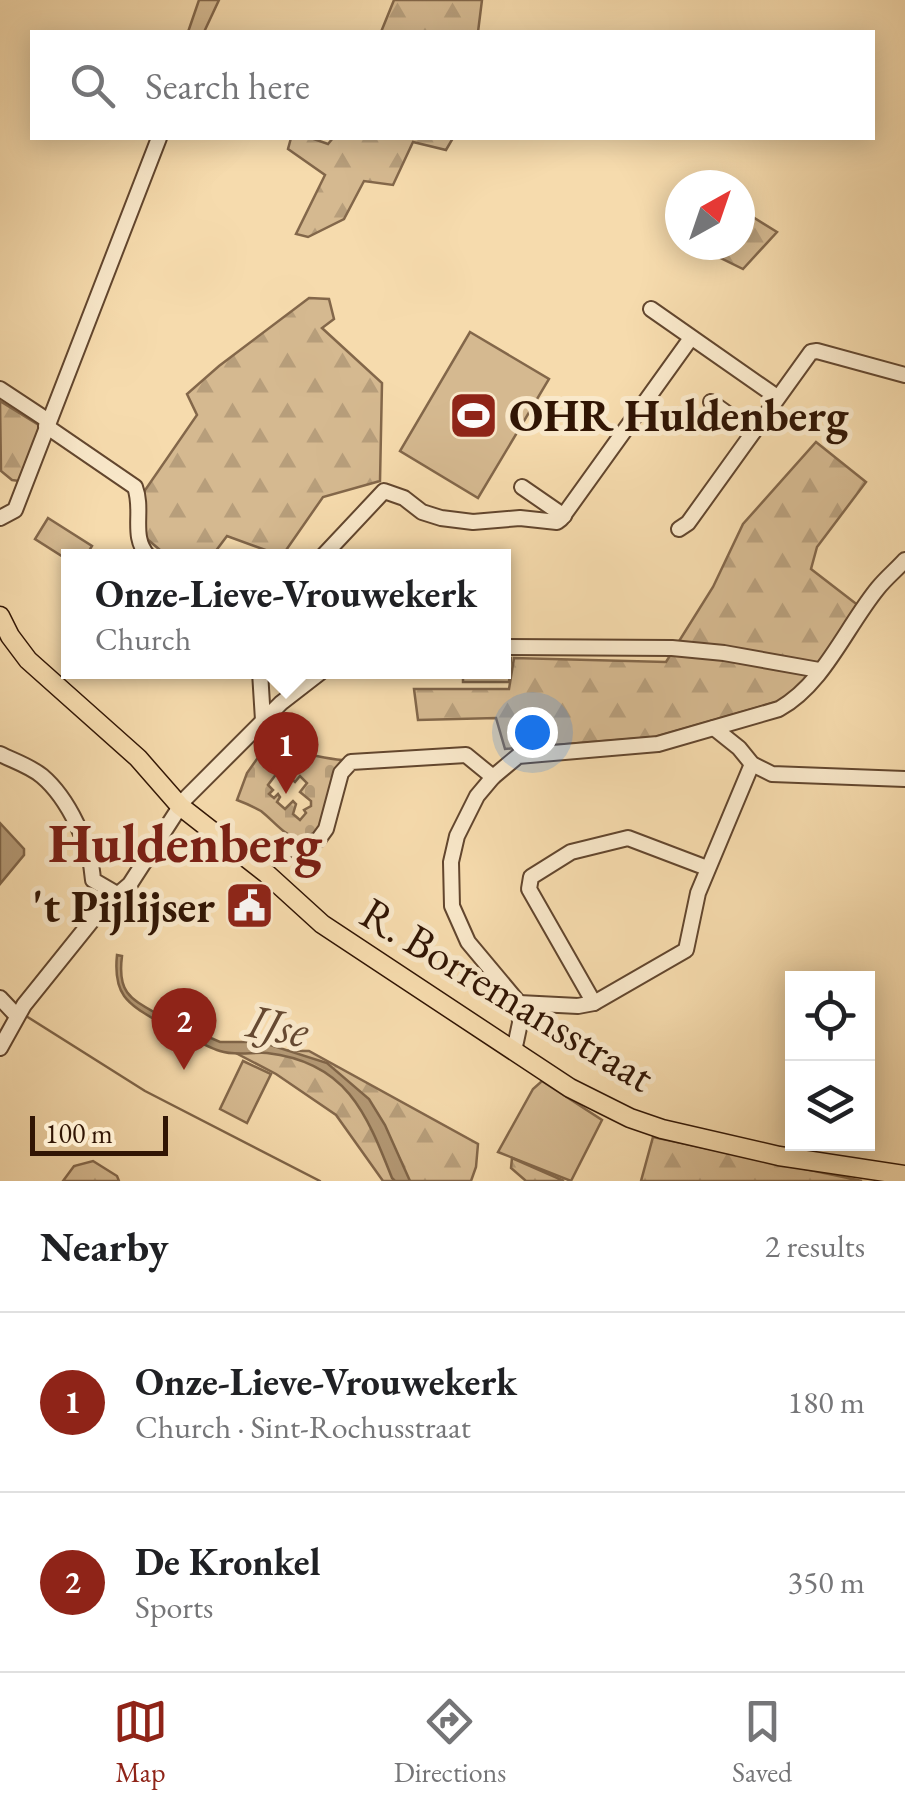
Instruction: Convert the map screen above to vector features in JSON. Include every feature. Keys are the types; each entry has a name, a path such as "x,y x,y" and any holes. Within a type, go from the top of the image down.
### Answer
{"main road":[{"name":"R. Borremansstraat","path":"0,616 28,660 138,758 180,806 246,856 322,924 595,1102 662,1130 778,1156 905,1175"}],"street":[{"path":"0,518 14,510 159,140"},
{"path":"650,310 778,397"},
{"path":"330,549 384,491 441,518 556,522 690,338"},
{"path":"679,528 688,523 808,355 817,350 905,375"},
{"path":"0,389 136,487 140,502 137,536 144,549"},
{"path":"711,402 753,432"},
{"path":"522,486 563,517"},
{"path":"507,1046 520,1023 519,1003 468,942 452,906 451,862 458,836 477,796 518,756 658,744 779,709 796,699 878,588 905,560"},
{"path":"511,647 672,648 819,670"},
{"path":"261,679 264,720"},
{"path":"0,1048 19,1013 117,894 130,884 180,806 293,691 311,679"},
{"path":"714,728 752,764 772,774 905,779"},
{"path":"0,754 40,774 52,786 92,864 93,880 117,894"},
{"path":"246,856 293,849 318,840 326,829 341,773 350,762 466,755 494,776"},
{"path":"519,1003 578,1006 594,1002 686,950 707,868 752,764"},
{"path":"594,1002 530,889 531,877 571,852 628,838 707,868"},
{"path":"0,998 19,1013"}],"green space":[{"path":"199,0 219,0 205,30 189,30"},
{"path":"394,0 482,0 478,30 382,30"},
{"path":"290,140 328,144 331,140 452,140 446,150 413,142 393,185 364,181 344,219 308,237 296,234 325,175 288,149"},
{"path":"755,218 777,232 755,256"},
{"path":"725,260 751,260 743,269"},
{"path":"309,298 329,299 334,319 322,328 382,383 380,481 323,497 287,549 263,549 227,536 217,549 159,549 146,538 141,496 197,415 187,394"},
{"name":"OHR Huldenberg","path":"470,332 549,379 478,498 400,451"},
{"path":"0,401 42,427 19,481 1,471"},
{"path":"816,442 866,482 817,547 811,569 859,606 836,643 790,698 655,737 505,749 496,718 418,720 414,689 509,689 514,658 666,662 713,587 743,524"},
{"path":"48,518 92,546 61,549 61,556 35,539"},
{"path":"463,679 509,679 509,682"},
{"path":"269,742 280,752 342,760 323,830 302,841 284,832 261,811 237,800 247,773","holes":["280,769 295,782 300,776 307,783 300,792 311,801 300,820 293,814 293,801 285,809 277,802 278,794 274,798 269,794 273,790 268,785"]},
{"path":"230,1050 309,1051 478,1144 471,1181 383,1181 336,1115 276,1074"},
{"path":"243,1061 271,1074 247,1123 220,1109"},
{"path":"542,1081 602,1120 571,1181 498,1152 533,1089"},
{"path":"653,1137 862,1181 641,1181"},
{"path":"512,1158 564,1181 526,1181 511,1168"},
{"path":"93,1161 119,1181 63,1181 74,1166"}],"shaded area":[{"path":"0,823 24,849 24,855 0,884"},
{"path":"117,955 122,956 122,979 128,994 161,1016 159,1022 124,996 117,979"},
{"path":"167,1019 220,1042 261,1042 327,1063 369,1099 410,1181 392,1178 362,1112 334,1079 316,1067 267,1053 231,1053 213,1048 164,1024"}],"waterway":[{"path":"26,1016 145,1091 320,1181"}],"place":[{"name":"OHR Huldenberg","path":"474,415"},
{"name":"Onze-Lieve-Vrouwekerk","path":"286,794"},
{"name":"'t Pijlijser","path":"250,906"},
{"name":"De Kronkel","path":"184,1070"}],"district":[{"name":"Huldenberg","path":"185,843"}],"water label":[{"name":"IJse","path":"278,1025"}]}
